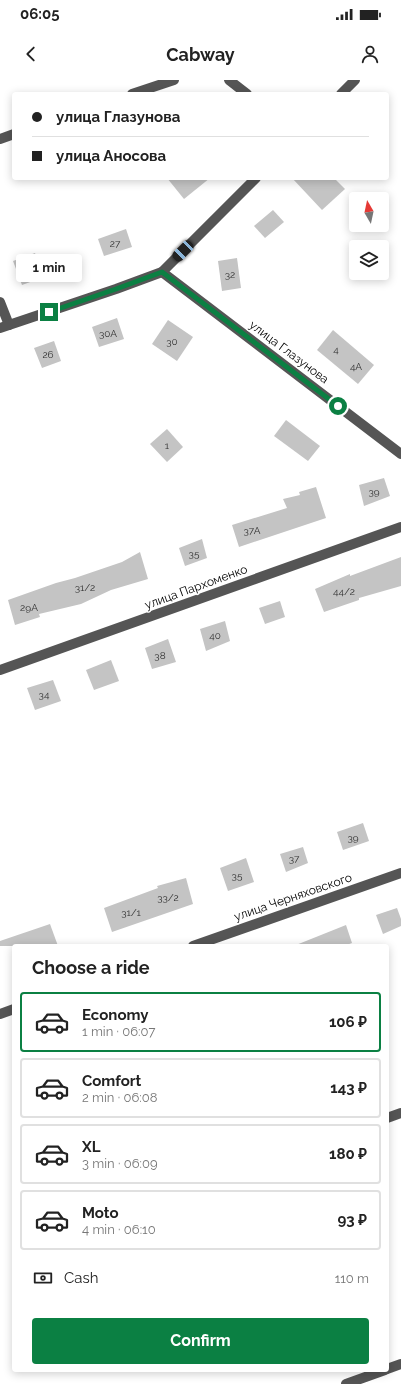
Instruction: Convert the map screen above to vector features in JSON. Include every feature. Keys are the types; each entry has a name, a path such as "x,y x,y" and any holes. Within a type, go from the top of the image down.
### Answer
{"street":[{"path":"138,92 174,80"},
{"path":"230,80 245,92"},
{"path":"343,92 355,80"},
{"path":"0,139 12,135"},
{"path":"0,302 4,326 116,289 162,272 254,180"},
{"name":"улица Глазунова","path":"162,272 401,454"},
{"name":"улица Пархоменко","path":"0,670 401,527"},
{"name":"улица Черняховского","path":"199,944 401,873"},
{"path":"0,1014 12,1010"},
{"path":"389,1117 401,1113"},
{"path":"389,1369 401,1364"},
{"path":"346,1384 380,1372"}],"building":[{"path":"169,180 208,180 184,199"},
{"path":"294,180 336,180 345,189 322,210"},
{"path":"273,210 284,222 265,238 254,226"},
{"path":"126,229 132,247 104,256 98,239"},
{"path":"35,253 44,277 22,285 13,261"},
{"path":"237,258 241,288 222,291 218,261"},
{"path":"117,318 124,339 99,347 92,327"},
{"path":"168,320 193,337 177,361 152,344"},
{"path":"333,330 374,365 358,384 317,350"},
{"path":"54,341 61,361 42,368 34,348"},
{"path":"286,420 320,446 308,461 274,436"},
{"path":"167,429 183,447 167,462 150,444"},
{"path":"384,478 390,496 364,506 359,485"},
{"path":"316,487 326,518 239,547 232,525 287,508 283,499 300,495 299,492"},
{"path":"202,539 207,558 185,566 179,548"},
{"path":"140,552 148,579 111,590 81,604 39,614 40,617 15,625 8,600 122,562"},
{"path":"401,557 401,586 359,598 359,600 324,612 315,589 350,574 350,576"},
{"path":"280,601 285,617 265,624 259,608"},
{"path":"225,621 230,641 206,651 200,629"},
{"path":"168,639 176,662 152,669 145,648"},
{"path":"111,660 119,681 94,690 86,670"},
{"path":"53,680 61,701 35,710 27,688"},
{"path":"363,823 369,841 343,850 337,832"},
{"path":"303,847 308,863 286,872 280,854"},
{"path":"246,858 254,882 228,891 220,868"},
{"path":"186,878 193,904 112,932 104,908 158,888 157,886"},
{"path":"397,908 401,919 401,926 383,934 376,915"},
{"path":"50,924 57,944 12,944 12,946 0,946 0,941"},
{"path":"346,925 352,943 349,944 298,944"}],"route":[{"path":"49,312 162,272 338,406"}]}
